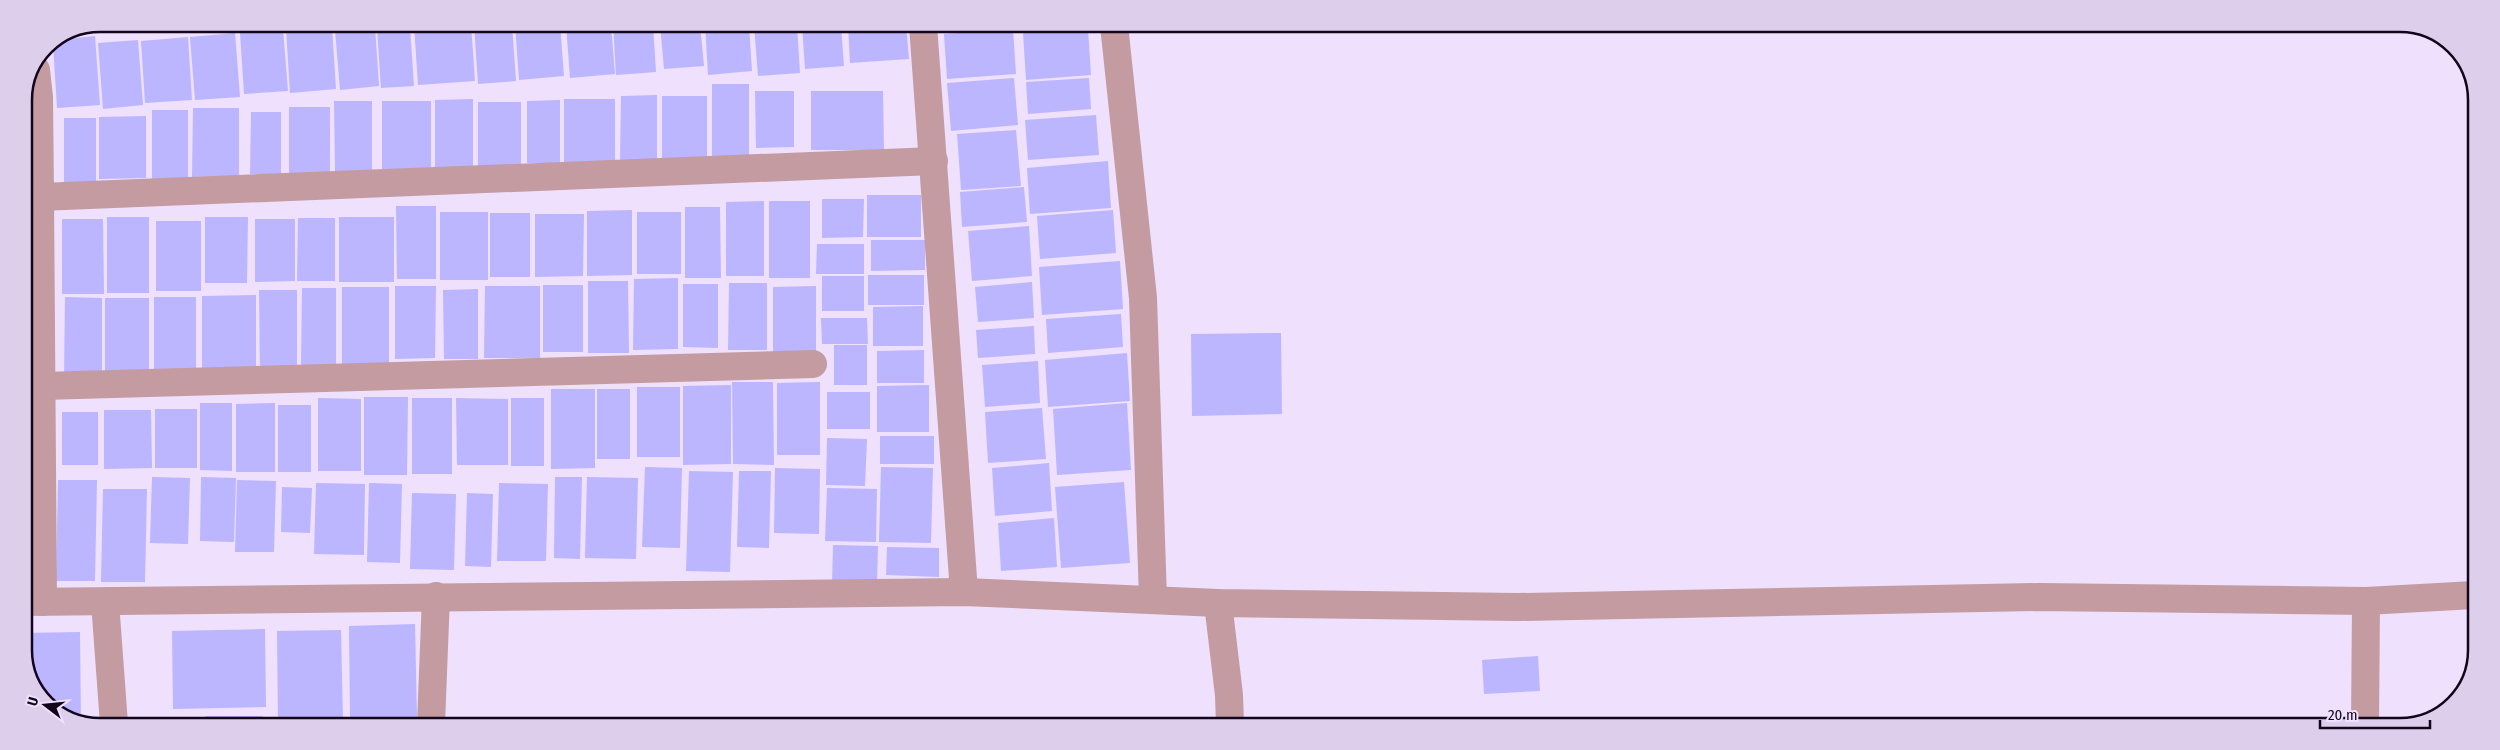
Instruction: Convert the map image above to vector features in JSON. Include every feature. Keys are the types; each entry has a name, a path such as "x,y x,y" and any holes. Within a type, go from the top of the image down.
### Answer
{"street":[{"path":"924,33 964,592"},
{"path":"1115,33 1143,298 1153,600"},
{"path":"37,78 39,96 42,386 33,602 436,596 642,597 964,592 1218,603 1518,607 2039,597 2366,601 2468,595"},
{"path":"40,198 934,161"},
{"path":"42,386 813,364"},
{"path":"431,718 436,596"},
{"path":"2365,718 2366,601"},
{"path":"105,602 114,718"},
{"path":"1218,603 1229,695 1230,718"}],"building":[{"path":"235,33 240,97 195,100 190,37"},
{"path":"240,33 283,33 288,91 244,94"},
{"path":"286,33 332,33 336,89 290,93"},
{"path":"335,33 375,33 379,86 340,90"},
{"path":"377,33 410,33 414,86 381,88"},
{"path":"415,33 472,33 475,81 418,85"},
{"path":"475,33 513,33 516,81 478,84"},
{"path":"516,33 561,33 564,76 519,80"},
{"path":"567,33 612,33 615,74 570,78"},
{"path":"614,33 654,33 656,72 616,75"},
{"path":"661,33 701,33 704,66 664,69"},
{"path":"706,33 750,33 752,71 708,75"},
{"path":"755,33 798,33 800,73 758,76"},
{"path":"803,33 842,33 844,66 805,69"},
{"path":"848,33 907,33 909,59 850,63"},
{"path":"1013,33 1016,74 947,79 944,34"},
{"path":"1023,33 1088,33 1091,75 1026,80"},
{"path":"95,36 100,105 57,108 54,53 63,44 75,38"},
{"path":"188,37 192,100 145,103 141,41"},
{"path":"138,40 143,105 103,109 98,43"},
{"path":"1014,78 1018,125 951,131 947,83"},
{"path":"1089,78 1091,109 1028,114 1026,82"},
{"path":"712,84 749,84 749,166 712,166"},
{"path":"755,91 794,91 794,147 756,148"},
{"path":"811,91 883,91 884,150 811,150"},
{"path":"657,95 657,162 620,163 621,96"},
{"path":"662,96 707,96 707,163 662,164"},
{"path":"473,99 473,171 435,171 435,100"},
{"path":"564,99 615,99 615,162 564,162"},
{"path":"560,100 560,163 527,163 527,101"},
{"path":"334,101 372,101 372,178 335,177"},
{"path":"382,101 431,101 431,175 382,176"},
{"path":"478,102 521,102 521,166 478,166"},
{"path":"289,107 330,107 330,176 289,177"},
{"path":"193,108 239,108 239,176 192,177"},
{"path":"152,110 188,110 188,180 152,180"},
{"path":"251,112 281,112 281,174 250,174"},
{"path":"1096,115 1099,155 1028,160 1025,120"},
{"path":"146,116 146,178 99,179 99,117"},
{"path":"64,118 96,118 96,186 64,186"},
{"path":"1016,130 1021,186 961,190 957,134"},
{"path":"1108,161 1111,208 1030,214 1027,168"},
{"path":"1024,187 1027,222 962,227 960,192"},
{"path":"867,195 921,195 921,237 867,237"},
{"path":"822,199 864,199 863,237 822,238"},
{"path":"764,201 764,276 726,276 726,202"},
{"path":"769,201 810,201 810,278 769,278"},
{"path":"396,206 436,206 436,279 397,279"},
{"path":"685,207 720,207 721,278 685,278"},
{"path":"632,210 632,275 587,276 587,211"},
{"path":"1113,210 1116,253 1040,259 1037,216"},
{"path":"440,212 488,212 488,280 440,280"},
{"path":"637,212 681,212 681,274 637,274"},
{"path":"490,213 530,213 530,277 490,277"},
{"path":"535,214 584,214 583,276 535,277"},
{"path":"107,217 149,217 149,293 107,293"},
{"path":"205,217 248,217 247,283 205,283"},
{"path":"339,217 394,217 394,282 339,282"},
{"path":"298,218 335,218 335,281 297,281"},
{"path":"62,219 103,219 104,294 62,294"},
{"path":"255,219 295,219 295,281 255,282"},
{"path":"156,221 201,221 201,291 156,291"},
{"path":"1029,226 1032,276 972,281 968,231"},
{"path":"871,240 925,240 925,270 871,271"},
{"path":"817,244 864,244 864,274 816,274"},
{"path":"1120,261 1123,309 1042,315 1039,267"},
{"path":"868,275 924,275 924,305 868,305"},
{"path":"822,276 864,276 864,311 822,311"},
{"path":"678,278 678,349 633,350 634,279"},
{"path":"588,281 628,281 629,353 588,353"},
{"path":"1032,282 1034,318 978,322 975,287"},
{"path":"729,283 767,283 767,350 728,350"},
{"path":"683,284 718,284 718,348 683,347"},
{"path":"543,285 583,285 583,352 543,352"},
{"path":"395,286 436,286 435,358 395,359"},
{"path":"485,286 540,286 540,358 484,358"},
{"path":"816,286 816,352 773,352 773,287"},
{"path":"342,287 389,287 389,365 342,365"},
{"path":"302,288 336,288 336,366 301,366"},
{"path":"478,289 478,359 444,359 443,290"},
{"path":"259,290 297,290 297,371 260,371"},
{"path":"256,295 256,372 202,372 202,296"},
{"path":"65,297 102,298 102,379 64,379"},
{"path":"154,297 196,297 196,376 154,376"},
{"path":"105,298 149,298 149,377 105,377"},
{"path":"923,306 923,346 873,346 873,307"},
{"path":"1121,314 1123,347 1048,353 1046,319"},
{"path":"821,318 867,318 868,344 822,344"},
{"path":"1034,326 1035,354 978,358 976,330"},
{"path":"1281,333 1282,414 1192,416 1191,334"},
{"path":"834,345 867,345 867,385 834,385"},
{"path":"924,350 924,383 877,383 877,351"},
{"path":"1127,353 1130,401 1048,407 1045,360"},
{"path":"1038,361 1040,403 985,407 982,365"},
{"path":"732,382 773,382 774,465 733,464"},
{"path":"820,382 820,455 777,455 777,383"},
{"path":"731,385 731,464 683,465 683,386"},
{"path":"929,385 929,432 877,432 877,386"},
{"path":"637,387 680,387 680,457 637,457"},
{"path":"551,389 595,389 595,468 551,469"},
{"path":"597,389 630,389 630,459 597,459"},
{"path":"827,392 870,392 870,429 827,429"},
{"path":"364,397 408,397 407,475 364,475"},
{"path":"318,398 361,399 361,471 318,471"},
{"path":"412,398 452,398 452,474 412,474"},
{"path":"456,398 508,399 508,465 457,465"},
{"path":"511,398 544,398 544,466 511,466"},
{"path":"200,403 232,403 232,471 200,470"},
{"path":"275,403 275,472 236,472 236,404"},
{"path":"1127,403 1131,470 1057,475 1053,409"},
{"path":"278,405 311,405 311,472 278,472"},
{"path":"1042,408 1046,459 988,463 985,412"},
{"path":"155,409 197,409 197,468 155,468"},
{"path":"104,410 151,410 152,468 104,469"},
{"path":"62,412 98,412 98,465 62,465"},
{"path":"880,436 934,436 934,464 880,464"},
{"path":"827,438 867,439 865,486 826,485"},
{"path":"1049,463 1052,511 995,516 992,468"},
{"path":"645,467 682,468 680,548 642,547"},
{"path":"881,467 933,468 931,543 879,542"},
{"path":"775,468 820,469 819,534 774,533"},
{"path":"689,471 733,472 730,572 686,571"},
{"path":"739,471 771,471 769,548 737,547"},
{"path":"152,477 190,478 188,544 150,543"},
{"path":"201,477 236,478 234,542 200,541"},
{"path":"555,477 582,477 580,559 554,558"},
{"path":"587,477 638,478 636,559 585,558"},
{"path":"58,480 97,480 95,581 56,581"},
{"path":"237,480 276,481 274,552 235,552"},
{"path":"1124,482 1130,563 1061,568 1055,487"},
{"path":"316,483 365,484 364,555 314,554"},
{"path":"369,483 402,484 400,563 367,562"},
{"path":"499,483 548,484 546,561 497,561"},
{"path":"282,487 312,488 310,533 281,532"},
{"path":"827,488 877,489 876,542 825,541"},
{"path":"103,489 147,489 145,582 101,582"},
{"path":"412,493 456,494 454,570 410,569"},
{"path":"467,493 493,494 491,567 465,566"},
{"path":"1054,518 1057,567 1001,571 998,523"},
{"path":"833,545 878,546 877,584 832,583"},
{"path":"887,547 939,548 939,577 886,575"},
{"path":"415,624 417,717 350,718 349,626"},
{"path":"265,629 266,707 173,709 172,631"},
{"path":"341,630 343,718 278,718 277,631"},
{"path":"80,632 81,714 70,710 70,680 40,680 33,653 33,633"},
{"path":"1538,656 1540,691 1484,694 1482,660"},
{"path":"205,716 263,716 263,718 205,718"}]}
